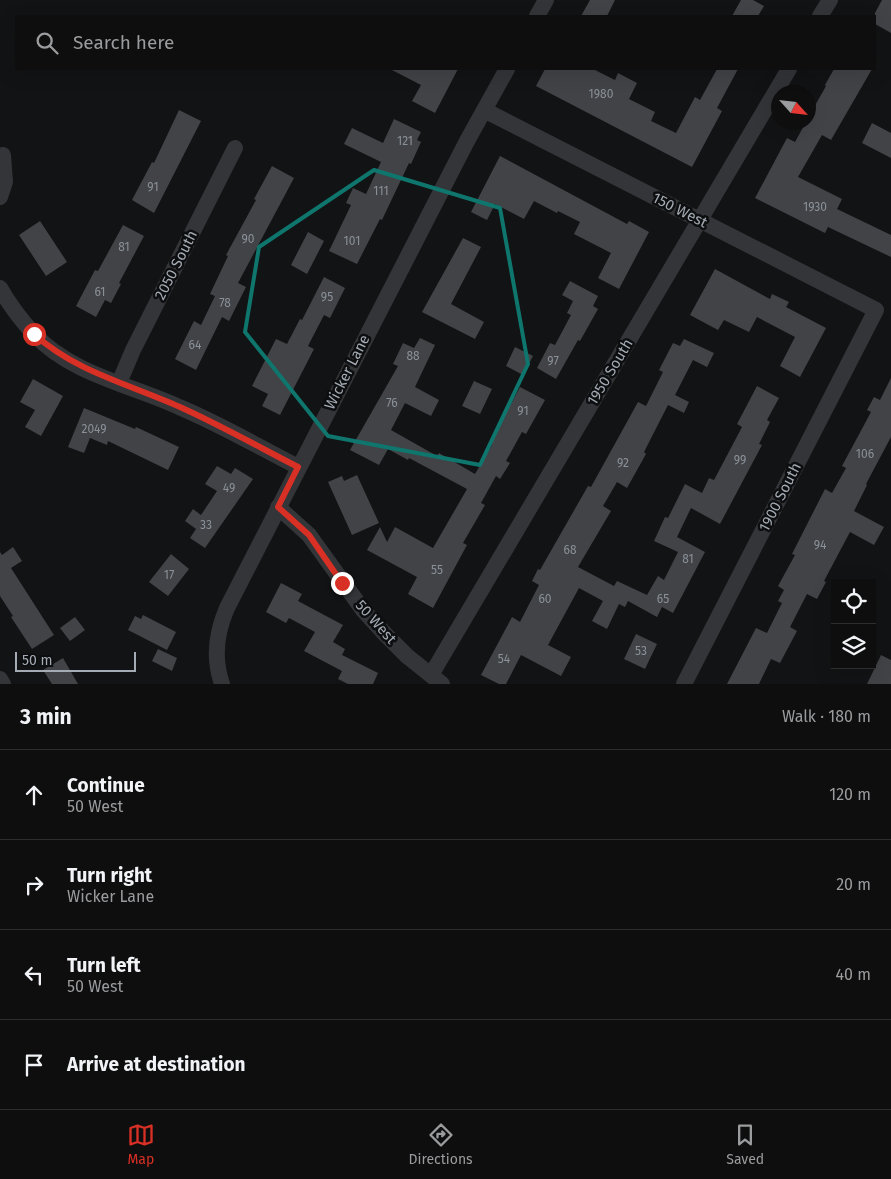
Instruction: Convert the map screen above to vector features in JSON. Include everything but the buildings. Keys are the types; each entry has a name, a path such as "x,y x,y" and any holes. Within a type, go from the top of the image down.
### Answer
{"street":[{"path":"538,15 546,0"},
{"path":"821,15 830,0"},
{"name":"Wicker Lane","path":"222,684 216,655 222,619 298,467 506,70"},
{"name":"1950 South","path":"437,679 700,220 788,70"},
{"name":"150 West","path":"484,110 876,310"},
{"name":"2050 South","path":"119,383 133,350 235,148"},
{"path":"0,197 5,182 3,155"},
{"path":"0,288 21,318 46,346 86,370 204,418 298,467"},
{"name":"1900 South","path":"684,684 876,310"},
{"name":"50 West","path":"278,507 309,535 363,610 407,656 437,679"},
{"path":"0,679 3,684"}],"highlighted area":[{"path":"374,170 500,208 528,364 480,465 328,436 245,332 259,247"}],"route":[{"path":"34,334 46,346 86,370 178,406 298,467 278,507 309,535 342,583"}]}
